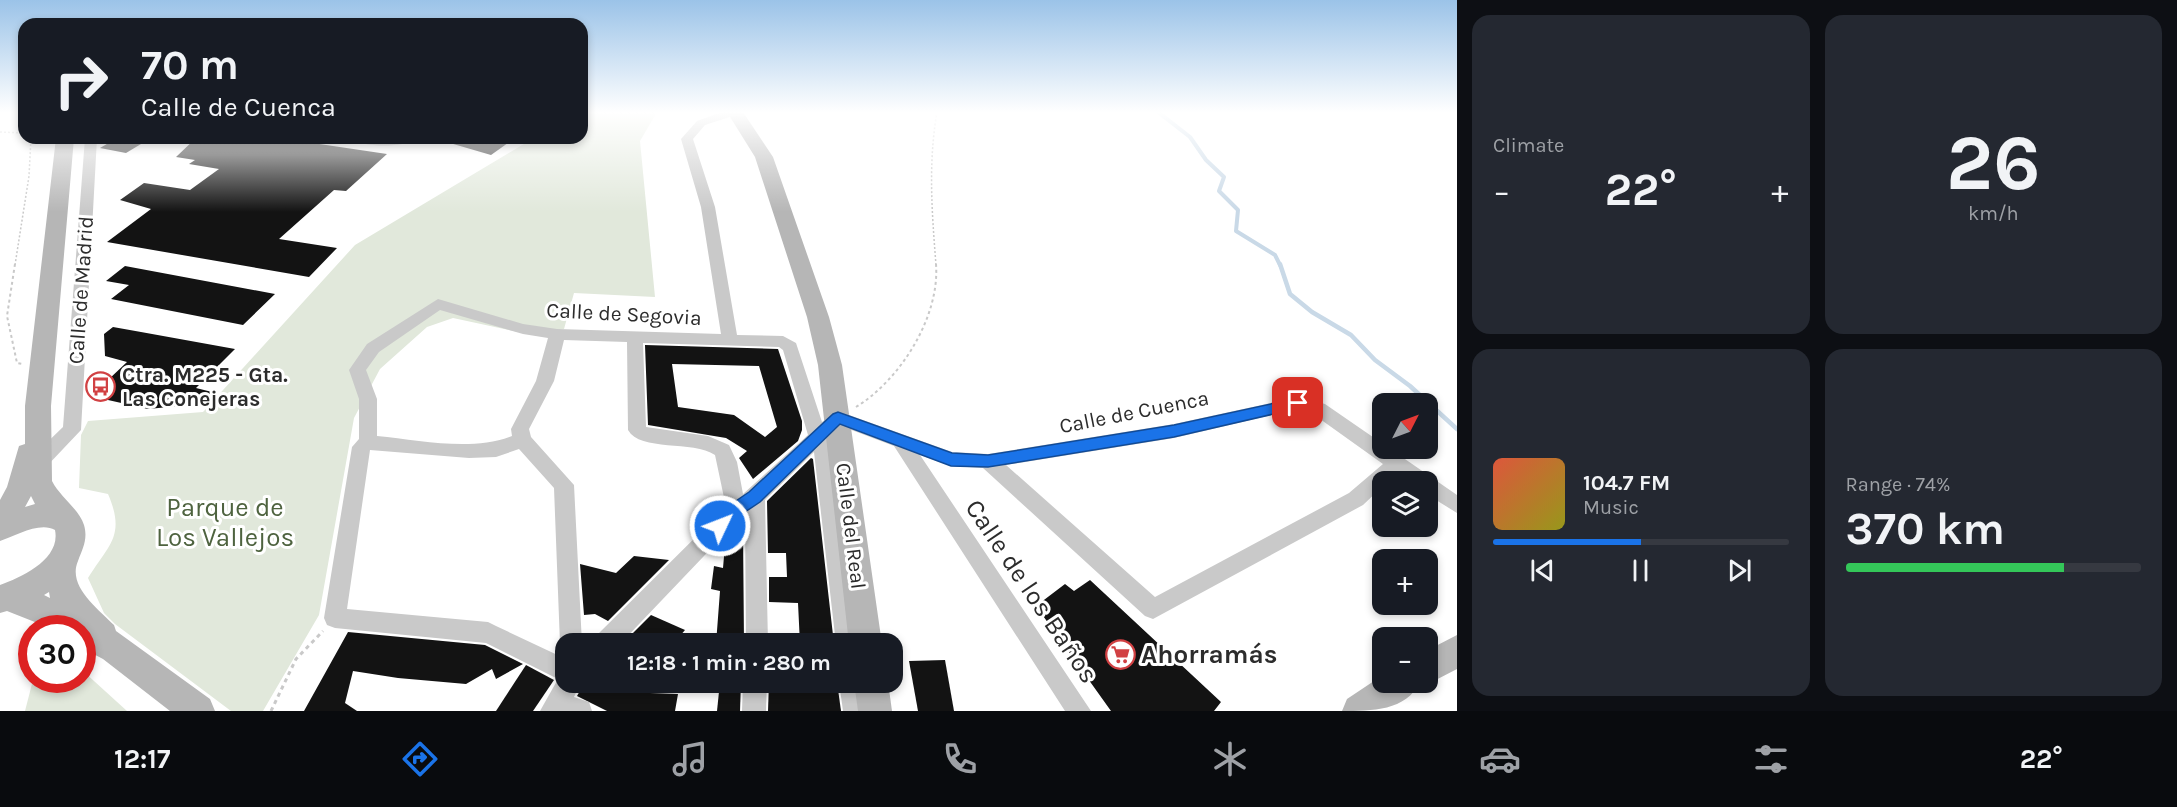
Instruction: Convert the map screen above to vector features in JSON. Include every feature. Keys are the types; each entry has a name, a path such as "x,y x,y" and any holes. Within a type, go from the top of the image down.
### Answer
{"street":[{"name":"Calle de Madrid","path":"38,463 72,430 91,145"},
{"path":"689,145 708,207 730,340"},
{"path":"756,145 764,158 791,235"},
{"path":"763,145 770,157 791,235"},
{"name":"Calle de Madrid","path":"0,528 21,488 38,406 64,146"},
{"name":"Calle del Real","path":"791,235 818,317 828,427 864,633"},
{"name":"Calle de Segovia","path":"368,442 369,399 357,370 373,348 431,306 448,306 524,329 557,334 783,342 790,347 828,427"},
{"path":"557,334 545,381 520,429 522,440 564,485 571,633"},
{"path":"635,338 637,430 645,435 709,444 721,448 726,456 736,509"},
{"name":"Calle de Cuenca","path":"828,427 901,442 951,459 988,461 1174,431 1298,403 1319,410 1406,471"},
{"name":"Calle de Madrid","path":"38,406 38,481 47,500 70,524 74,534 71,548 61,563"},
{"path":"615,633 736,509 755,497 828,427"},
{"path":"828,427 832,513 846,633"},
{"path":"522,440 496,450 469,451 368,442 361,447 335,618 488,633 555,666"},
{"name":"Calle de los Baños","path":"901,442 1080,711"},
{"path":"988,461 1153,609 1356,499 1396,464"},
{"path":"1438,492 1457,505"},
{"path":"755,497 757,633"},
{"path":"0,528 32,516 61,517"},
{"path":"4,598 38,583 61,563"},
{"path":"61,563 66,599 115,648 198,711"},
{"path":"4,598 56,615"},
{"path":"96,637 115,648"},
{"path":"1438,662 1457,651"},
{"path":"754,711 755,693"},
{"path":"853,693 855,711"},
{"path":"873,693 875,711"},
{"path":"1359,711 1386,693"},
{"path":"559,698 580,711"}],"path":[{"path":"31,145 29,176 7,316 17,363 42,368"},
{"path":"828,427 877,394 915,344 929,315 937,276 930,190 931,145"},
{"path":"271,711 296,659 335,618"}],"green space":[{"name":"Parque de Los Vallejos","path":"522,145 640,145 655,297 574,293 564,329 523,333 453,318 427,327 380,369 354,418 319,615 263,711 231,711 115,624 104,613 88,578 113,539 115,520 108,494 79,488 81,435 88,421 203,412 355,245"},
{"path":"96,683 127,711 25,711 30,693 96,693"}],"building":[{"path":"105,145 139,145 126,153 100,148"},
{"path":"188,145 327,145 387,154 346,191 334,190 279,239 337,248 309,277 107,242 151,209 120,200 144,183 190,190 219,169 189,164 195,160 176,157"},
{"path":"457,145 505,145 491,155"},
{"path":"125,266 275,294 243,325 111,299 129,285 106,281"},
{"path":"113,327 235,349 196,388 212,392 200,404 148,409 108,400 108,380 127,362 105,356 104,334"},
{"path":"645,345 778,349 802,421 802,430 798,441 753,479 739,458 747,451 726,438 648,425","holes":["672,364 759,366 777,427 765,437 734,415 678,407"]},
{"path":"811,458 813,459 833,633 799,633 798,603 769,602 769,577 787,577 786,553 768,553 767,501"},
{"path":"734,529 743,529 744,633 717,633 720,591 711,589 714,566 723,568 725,545 718,544"},
{"path":"634,556 669,560 608,621 595,614 584,615 580,564 616,573"},
{"name":"Ahorramás","path":"1090,580 1221,702 1214,711 1111,711 1036,606 1065,584 1074,591"},
{"path":"651,615 685,630 682,633 633,633"},
{"path":"348,632 485,645 523,664 496,679 492,669 466,684 398,678 353,671 345,703 357,711 304,711"},
{"path":"945,660 954,711 918,711 909,661"},
{"path":"526,665 554,680 533,711 496,711"},
{"path":"579,693 678,694 675,711 607,711 577,696"},
{"path":"719,693 741,693 740,711 717,711"},
{"path":"769,693 839,693 841,711 768,711"}],"waterway":[{"path":"1196,145 1206,160 1224,177 1219,191 1238,210 1236,231 1275,255 1280,265"},
{"path":"1280,264 1290,294 1312,312 1351,335 1375,360 1410,386 1457,429"}],"place":[{"name":"Ctra. M225 - Gta. Las Conejeras","path":"101,387"},
{"name":"Ahorramás","path":"1120,654"}],"route":[{"path":"720,526 736,509 755,497 838,418 951,459 988,461 1174,431 1298,403"}]}
